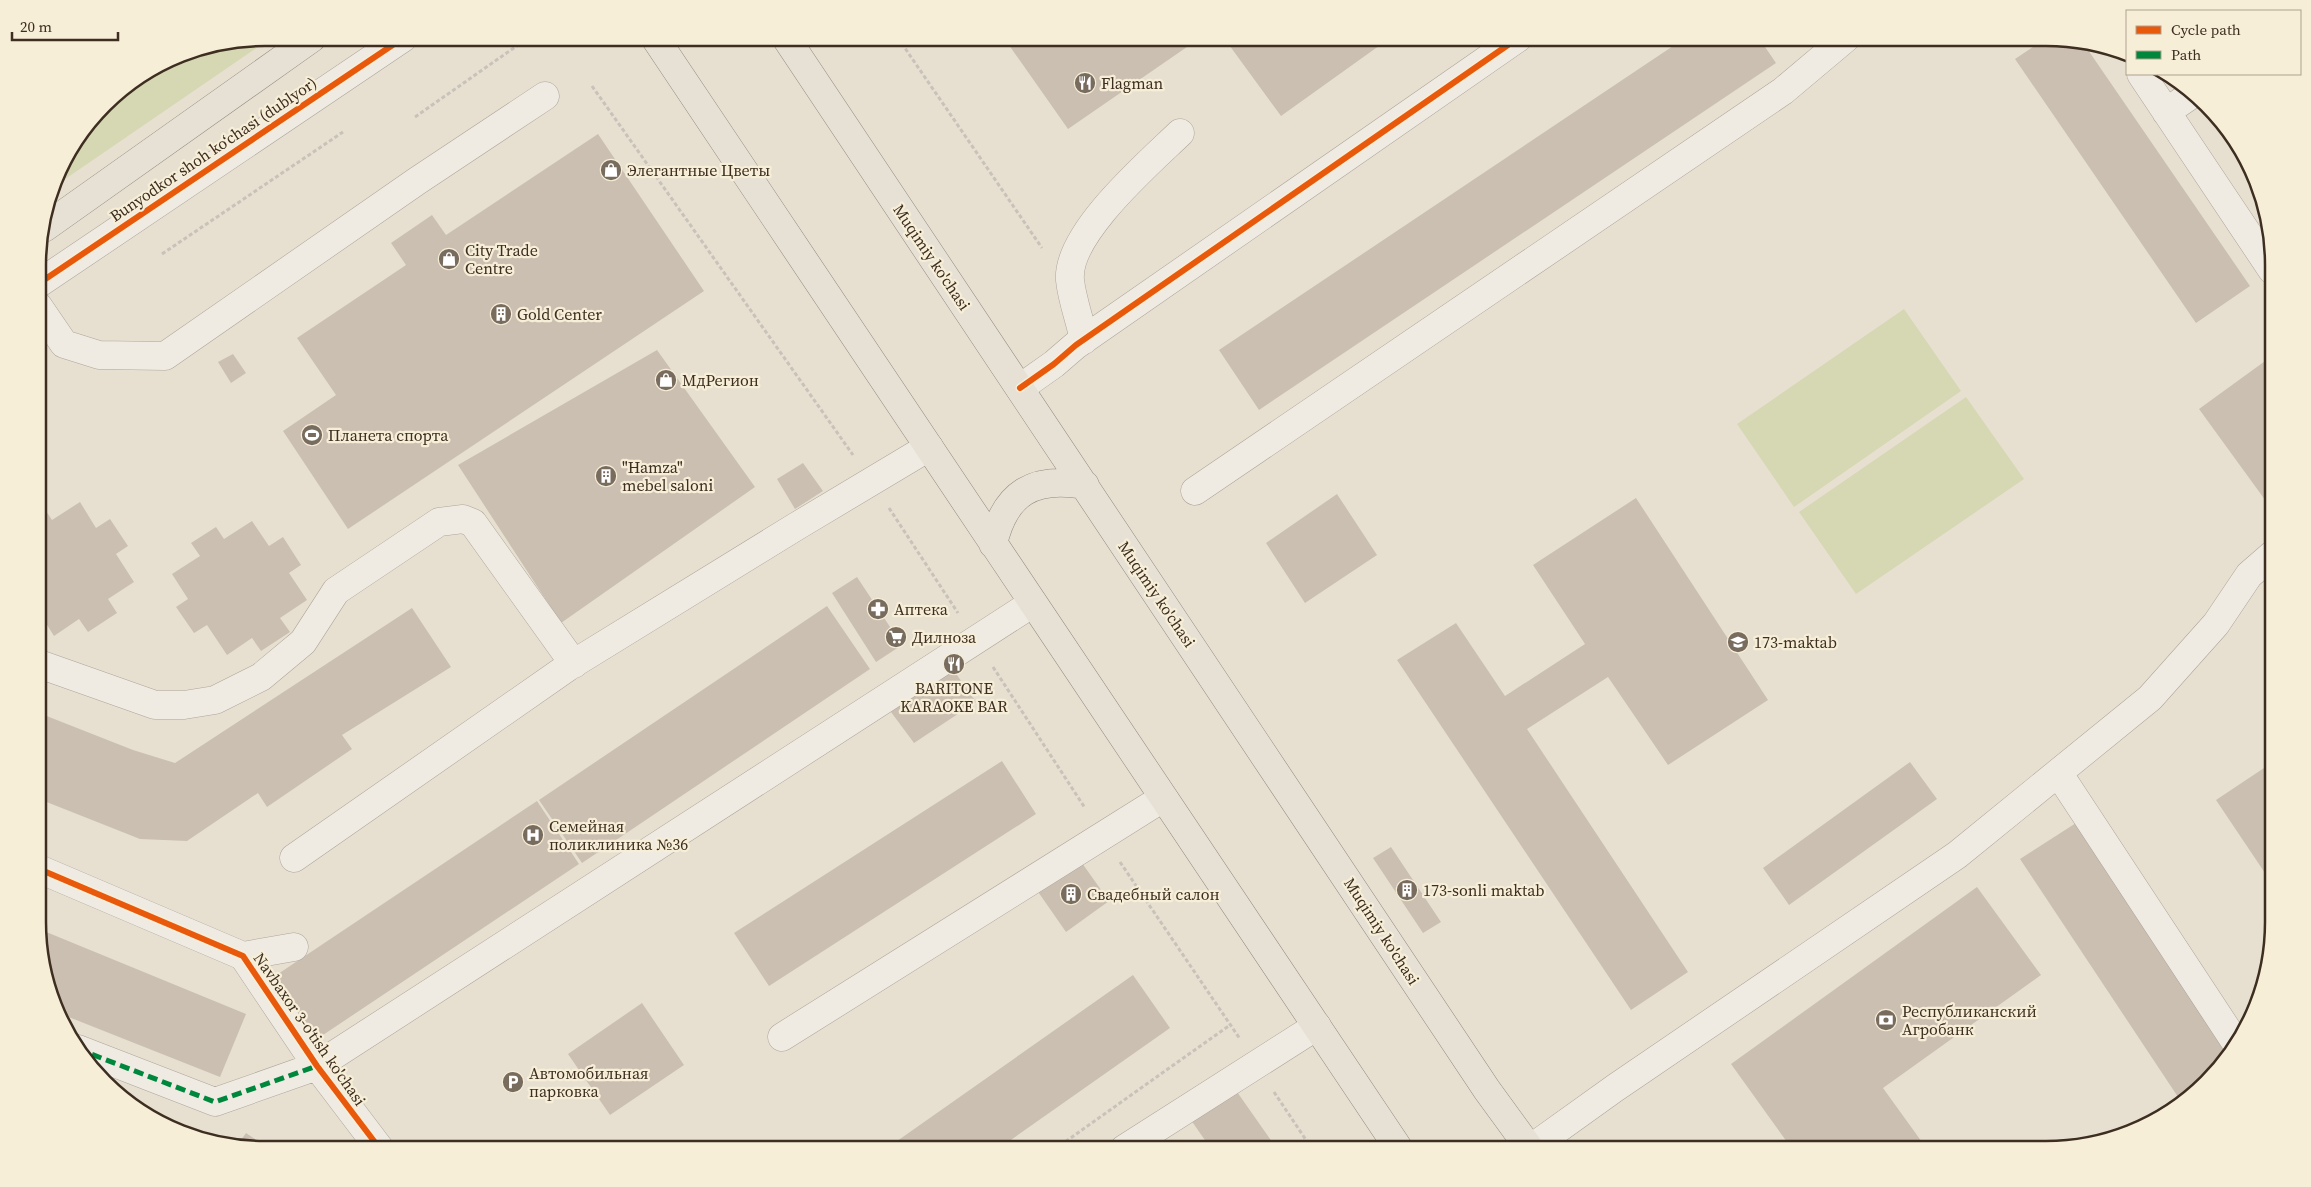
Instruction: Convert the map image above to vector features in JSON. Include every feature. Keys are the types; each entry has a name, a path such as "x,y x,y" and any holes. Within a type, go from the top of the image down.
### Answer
{"main road":[{"path":"50,224 301,46"},
{"path":"660,46 1393,1141"},
{"name":"Muqimiy ko'chasi","path":"797,46 1020,388 1487,1090 1524,1141"},
{"path":"993,544 1002,515 1010,502 1022,493 1052,482 1085,485"}],"street":[{"name":"Bunyodkor shoh koʻchasi (dublyor)","path":"46,279 391,46"},
{"path":"1020,388 1084,340 1507,46"},
{"path":"1195,491 1783,90 1836,46"},
{"path":"2142,75 2265,259"},
{"path":"46,318 64,344 99,356 166,356 408,187 545,96"},
{"path":"2166,112 2187,98"},
{"path":"1084,340 1070,279 1073,260 1103,208 1180,132"},
{"path":"294,858 574,664 928,447"},
{"path":"46,666 155,705 184,705 215,700 261,677 303,642 336,591 438,522 463,519 473,523 574,664"},
{"path":"1541,1141 1615,1088 1957,855 2059,774 2150,698 2216,624 2249,575 2265,561"},
{"path":"317,1066 1033,603"},
{"path":"2059,774 2232,1037"},
{"path":"782,1037 1163,798"},
{"name":"Navbaxor 3-o'tish ko'chasi","path":"46,872 243,956 317,1066 373,1141"},
{"path":"243,956 294,947"},
{"path":"1137,1141 1317,1026"},
{"name":"Navbaxor 3-o'tish ko'chasi","path":"90,1054 215,1102 317,1066"}],"path":[{"path":"415,117 515,46"},
{"path":"903,46 1043,249"},
{"path":"592,86 871,481 1103,836 1230,1025 1066,1141"},
{"path":"162,254 342,132"}],"green space":[{"path":"259,46 63,180 91,132 110,110 132,91 168,69 195,58 222,50"},
{"path":"1904,309 1961,391 1794,507 1737,424"},
{"path":"1966,397 2024,479 1856,594 1799,512"}],"building":[{"name":"Flagman","path":"1010,46 1188,46 1068,129"},
{"path":"1230,46 1379,46 1281,116"},
{"path":"1673,46 1764,46 1776,63 1259,410 1219,350"},
{"path":"2034,46 2088,50 2250,286 2196,323 2015,59"},
{"name":"Gold Center","path":"598,134 704,291 348,529 283,431 336,395 297,338 406,265 391,243 432,215 446,235"},
{"name":"\"Hamza\" mebel saloni","path":"657,350 755,487 561,623 458,465"},
{"path":"233,354 246,373 231,383 218,362"},
{"path":"2265,361 2265,500 2199,409"},
{"path":"803,463 823,491 795,509 777,479"},
{"path":"1337,494 1377,555 1305,603 1266,543"},
{"path":"1636,498 1768,700 1668,765 1608,677 1527,729 1688,972 1631,1010 1397,660 1456,623 1505,696 1585,644 1533,565"},
{"path":"80,502 96,528 110,519 128,546 116,554 134,582 108,599 117,613 88,632 79,619 54,636 46,623 46,511 52,520"},
{"path":"252,521 269,546 283,537 301,565 289,573 307,600 280,618 290,632 261,651 252,638 227,655 207,625 194,633 176,607 188,599 172,574 200,556 191,543 216,527 224,539"},
{"path":"857,577 902,645 876,662 832,593"},
{"path":"827,606 870,669 582,863 539,800"},
{"path":"412,608 451,667 342,735 352,749 267,807 258,793 187,841 140,839 46,802 46,716 133,750 175,763"},
{"path":"952,668 976,702 914,743 891,712"},
{"path":"1002,761 1036,814 769,986 734,933"},
{"path":"1910,762 1937,799 1789,905 1763,868"},
{"path":"2265,767 2265,873 2216,800"},
{"path":"537,801 579,864 317,1039 275,976"},
{"path":"2076,823 2225,1047 2201,1077 2179,1096 2178,1097 2020,859"},
{"name":"173-sonli maktab","path":"1391,847 1441,922 1423,933 1373,858"},
{"name":"Свадебный салон","path":"1077,856 1109,901 1066,932 1034,886"},
{"name":"Республиканский Агробанк","path":"1977,887 2041,975 1883,1088 1921,1141 1786,1141 1731,1064"},
{"path":"47,932 246,1014 220,1077 68,1017 50,965"},
{"path":"1133,975 1170,1028 1009,1141 897,1141"},
{"path":"642,1003 684,1065 610,1115 568,1054"},
{"path":"1235,1089 1271,1141 1205,1141 1191,1120"},
{"path":"246,1133 257,1140 251,1140 242,1139"}],"marked path":[{"path":"90,1054 215,1102 317,1066"}],"cycle path":[{"path":"46,279 391,46"},
{"path":"1020,388 1054,364 1076,345 1506,46"},
{"path":"46,872 243,956 317,1066 374,1141"}],"place":[{"name":"Flagman","path":"1085,83"},
{"name":"Элегантные Цветы","path":"611,170"},
{"name":"City Trade Centre","path":"449,259"},
{"name":"Gold Center","path":"501,314"},
{"name":"МдРегион","path":"666,380"},
{"name":"Планета спорта","path":"312,435"},
{"name":"\"Hamza\" mebel saloni","path":"606,476"},
{"name":"Аптека","path":"878,609"},
{"name":"Дилноза","path":"896,637"},
{"name":"173-maktab","path":"1738,642"},
{"name":"BARITONE KARAOKE BAR","path":"954,664"},
{"name":"Семейная поликлиника №36","path":"533,835"},
{"name":"173-sonli maktab","path":"1407,890"},
{"name":"Свадебный салон","path":"1071,894"},
{"name":"Республиканский Агробанк","path":"1886,1020"},
{"name":"Автомобильная парковка","path":"513,1082"}]}
